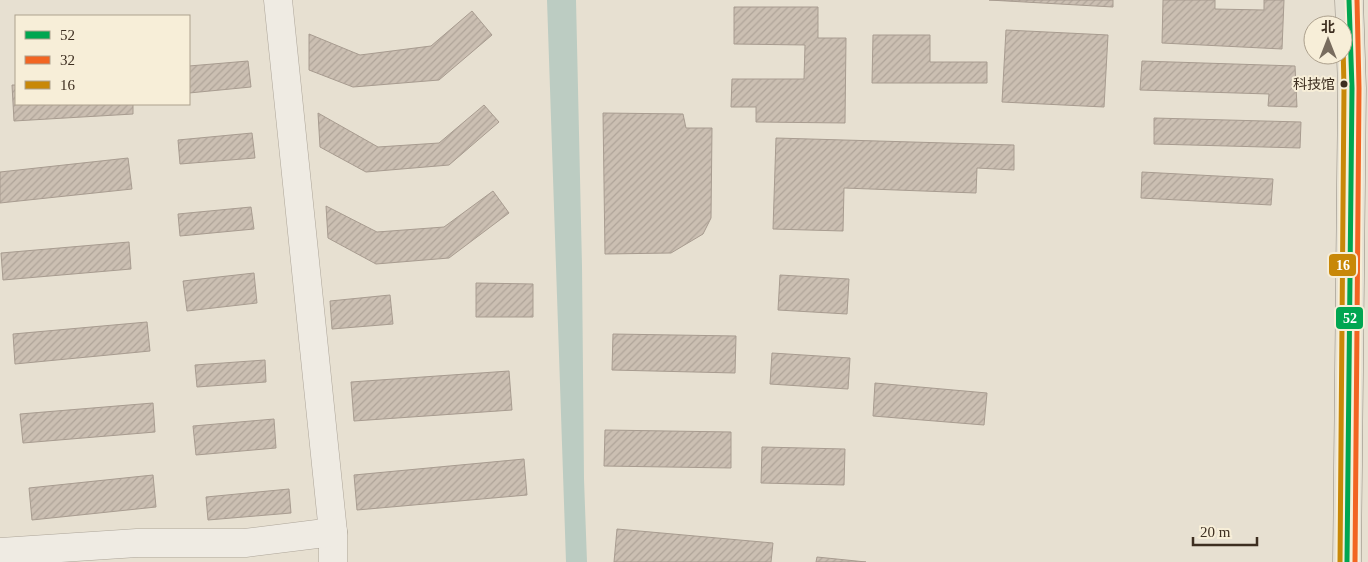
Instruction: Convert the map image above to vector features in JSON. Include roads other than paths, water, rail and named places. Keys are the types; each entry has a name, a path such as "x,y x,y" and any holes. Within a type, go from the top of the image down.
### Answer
{"main road":[{"path":"1347,562 1352,88 1349,0"}],"street":[{"path":"278,0 333,532 333,562"},
{"path":"0,552 137,542 245,542 333,532"}],"place":[{"name":"科技馆","path":"1344,84"}]}
